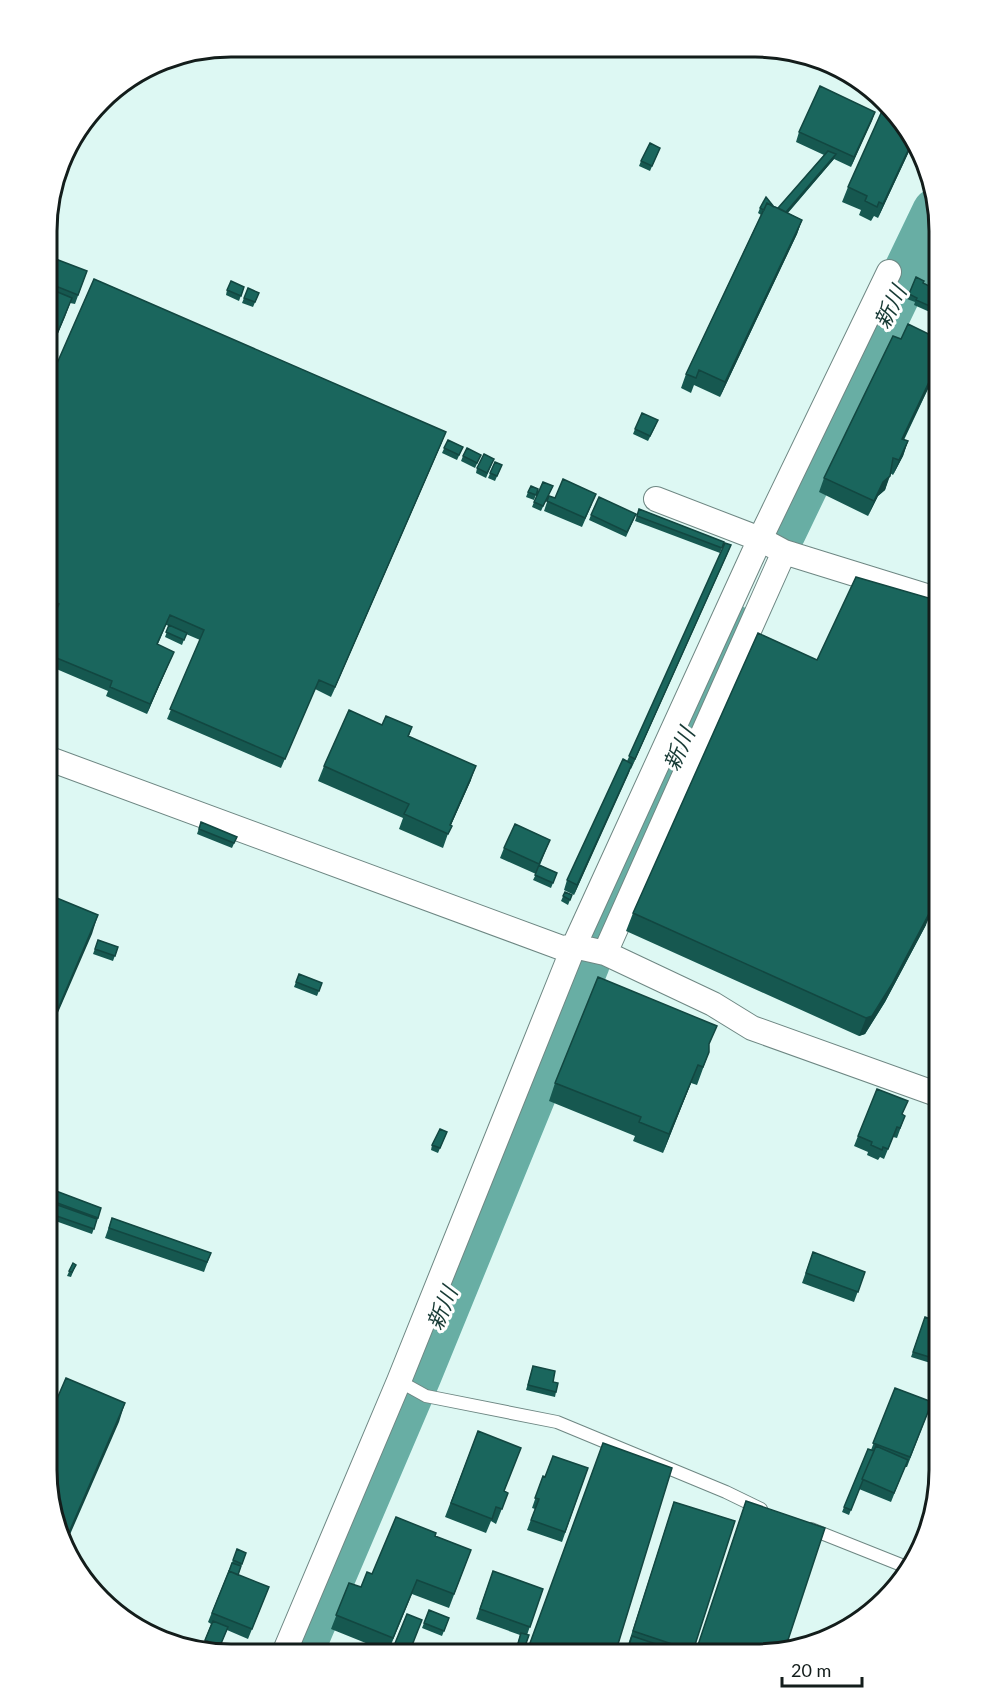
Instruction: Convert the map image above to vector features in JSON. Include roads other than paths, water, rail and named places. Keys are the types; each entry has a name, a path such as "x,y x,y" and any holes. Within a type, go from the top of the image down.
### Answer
{"street":[{"path":"288,1644 399,1381 574,946 760,539 888,272"},
{"path":"656,499 760,539 784,552 929,597"},
{"path":"604,953 784,552"},
{"path":"57,762 562,948 574,946 604,953 713,1004 752,1028 929,1091"}],"lane":[{"path":"399,1381 426,1396 557,1422 776,1515"},
{"path":"798,1523 901,1565"}],"waterway":[{"name":"新川","path":"782,532 929,227"},
{"name":"新川","path":"596,937 615,888 732,628"},
{"name":"新川","path":"303,1644 418,1374 586,963"}]}
